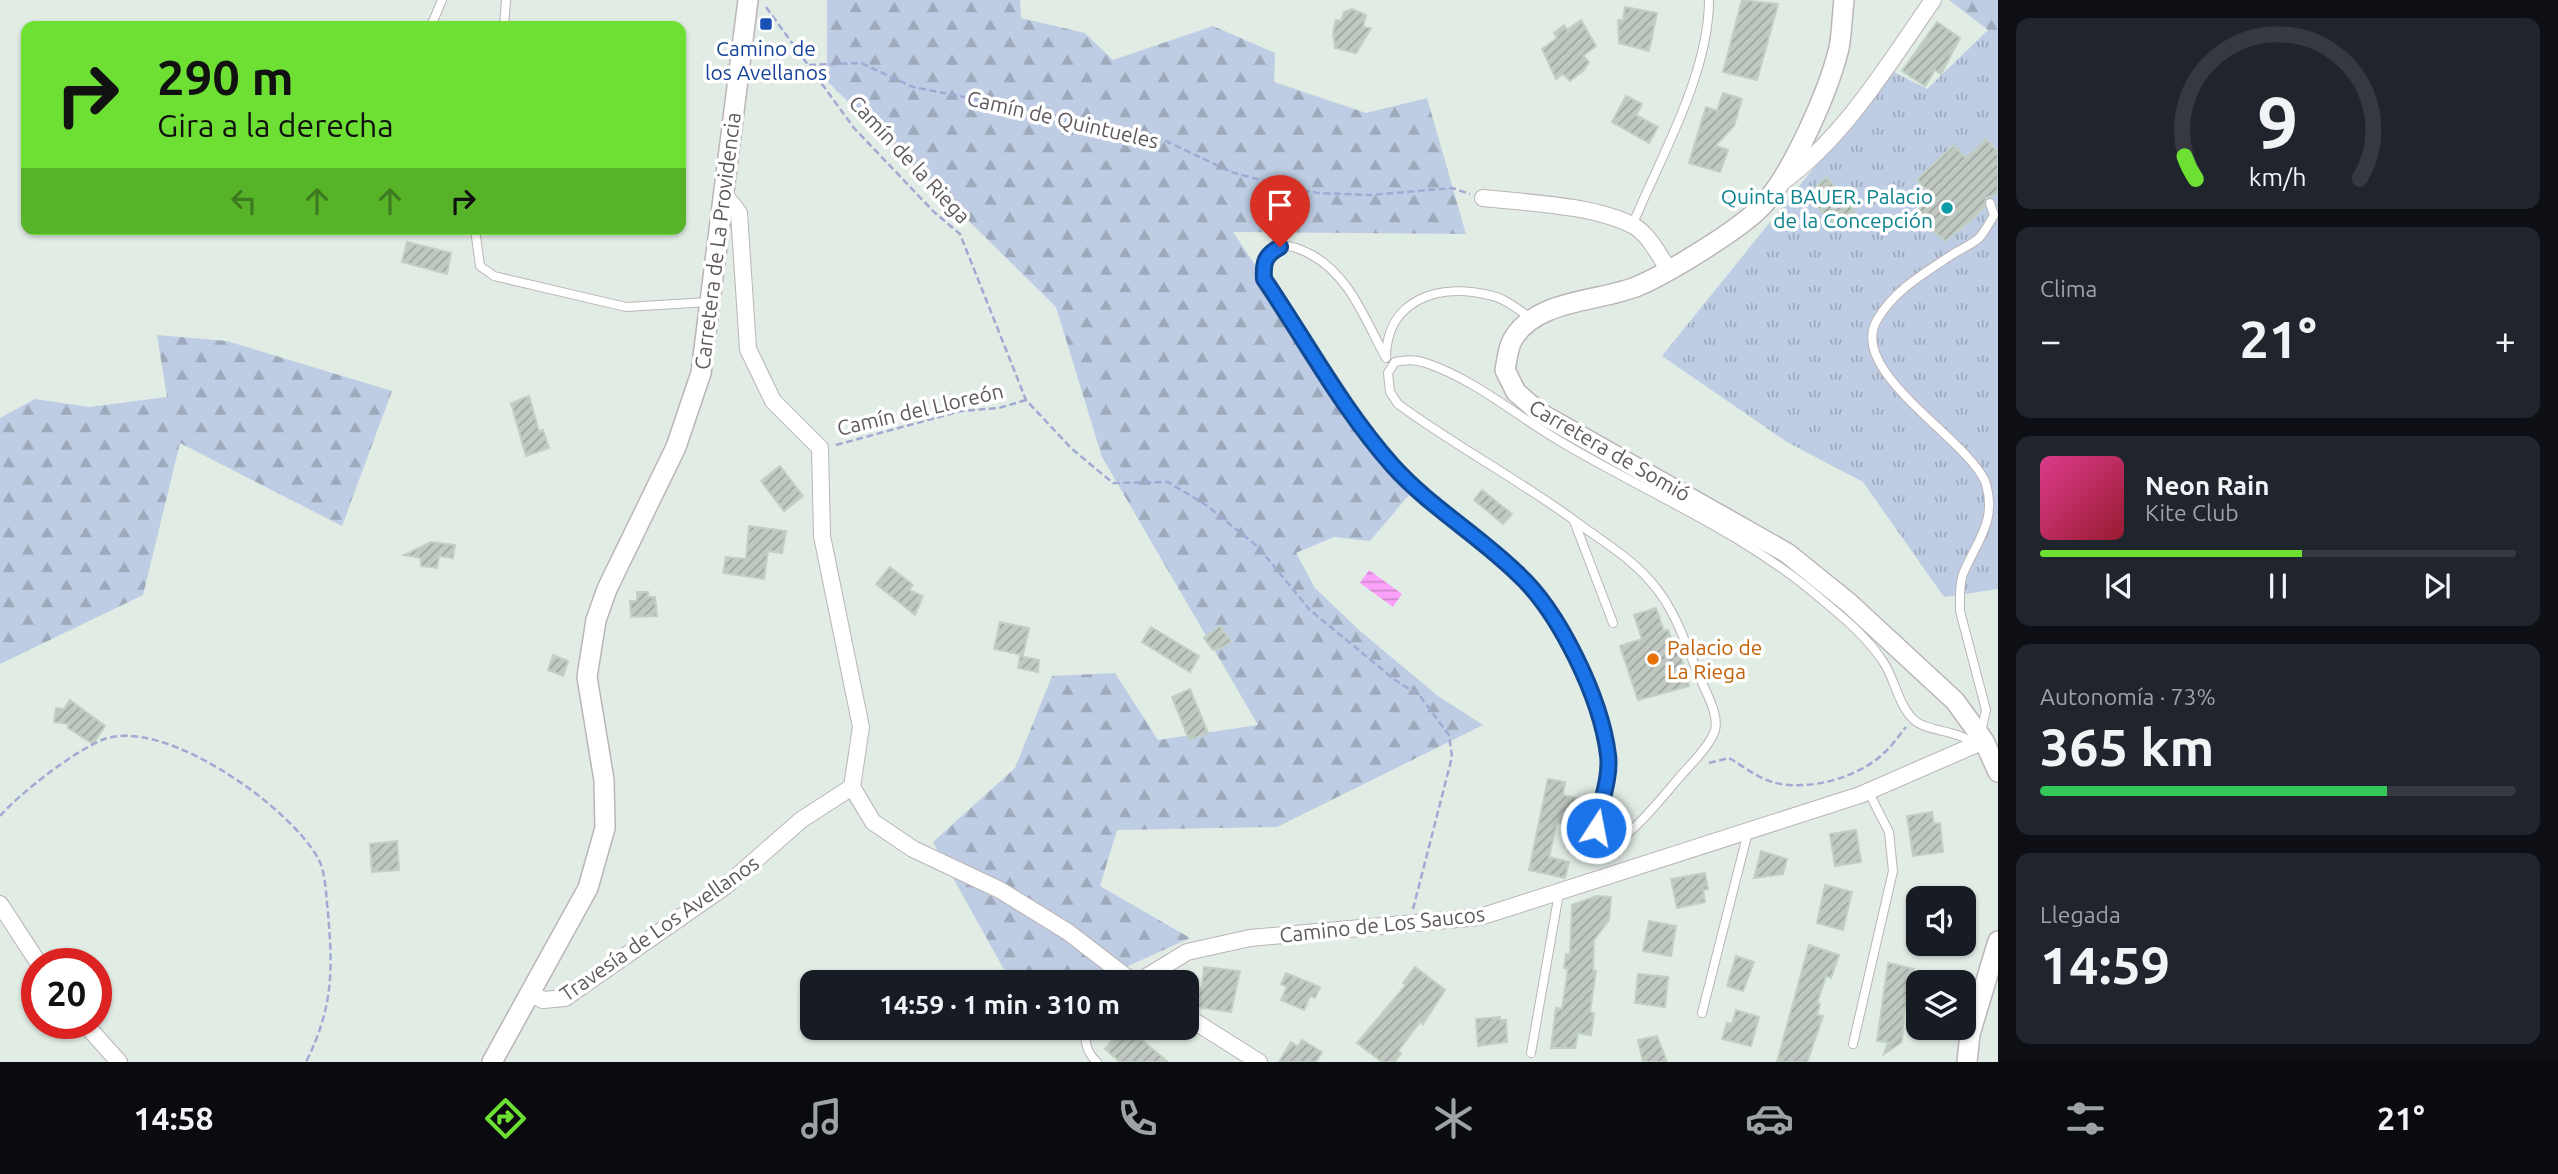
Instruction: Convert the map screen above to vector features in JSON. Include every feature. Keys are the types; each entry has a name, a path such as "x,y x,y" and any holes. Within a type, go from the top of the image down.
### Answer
{"street":[{"path":"1780,183 1821,99 1839,48 1844,0"},
{"path":"1532,319 1552,310 1639,286 1744,223 1780,183 1802,167 1872,88 1933,0"},
{"name":"Carretera de La Providencia","path":"492,1062 588,888 605,828 604,780 587,677 596,620 607,589 676,447 701,373 724,194 756,2"},
{"path":"724,194 739,213 748,349 773,401 820,448 822,536 861,727 852,787 873,822 913,849 1000,890 1068,932 1120,970"},
{"path":"1483,198 1574,208 1632,226 1652,244 1668,269"},
{"name":"Carretera de Somió","path":"1532,319 1513,339 1505,370 1516,392 1541,413 1787,553 1849,604 1955,701 1998,772"},
{"name":"Camino de Los Saucos","path":"1156,970 1187,952 1250,938 1480,917 1868,792 1980,740"},
{"name":"Travesía de Los Avellanos","path":"530,993 543,1000 565,998 727,885 801,820 852,787"},
{"path":"0,904 29,948"},
{"path":"1967,1062 1970,1034 1998,941"},
{"path":"1199,1026 1240,1056 1259,1062"},
{"path":"98,1039 119,1062"}],"lane":[{"path":"433,21 442,0"},
{"path":"504,21 506,0"},
{"path":"1632,226 1684,110 1709,20 1709,0"},
{"path":"1391,367 1345,281 1328,263 1297,247 1280,247 1268,254 1263,264 1264,279 1367,437 1403,477 1518,573 1557,622 1579,666 1602,726 1608,757 1591,852 1603,852 1657,804 1714,734 1717,721 1675,618 1657,588 1632,562 1574,520 1398,404 1390,392 1388,373 1391,367 1395,362 1409,359 1454,375 1533,426 1748,547 1787,572 1821,599 1875,649 1886,665 1906,711 1915,722 1980,740 1986,710 1960,611 1960,596 1962,576 1991,526 1986,483 1969,455 1879,366 1870,341 1876,321 1892,300 1920,276 1979,237 1994,215 1990,203"},
{"path":"476,235 481,266 494,276 626,307 712,301"},
{"path":"1386,358 1386,341 1395,318 1416,299 1450,292 1490,295 1514,306 1532,319"},
{"path":"1574,520 1613,623"},
{"path":"1853,1044 1893,871 1889,832 1868,792"},
{"path":"1702,1013 1748,832"},
{"path":"1531,1053 1559,893"},
{"path":"1085,1040 1090,1056 1097,1062"}],"path":[{"name":"Camín de la Riega","path":"756,2 854,128 960,234 1027,400 1072,449 1113,483 1168,482 1206,505 1258,547 1318,617 1395,680 1420,696 1449,735 1452,757 1411,923"},
{"name":"Camín de Quintueles","path":"807,65 861,63 913,87 1152,134 1231,172 1286,187 1318,193 1371,195 1452,188 1483,198"},
{"name":"Camín del Lloreón","path":"820,448 961,411 999,408 1027,400"},
{"path":"1704,767 1714,759 1730,758 1771,782 1797,786 1831,780 1866,766 1884,753 1905,728 1915,722"},
{"path":"0,816 15,799 103,739 126,738 157,742 200,756 263,801 303,835 321,863 332,965 331,996 320,1034 306,1062"}],"green space":[{"path":"827,0 1020,0 1021,18 1085,33 1113,60 1213,26 1275,53 1274,82 1366,113 1427,98 1466,234 1233,232 1409,495 1370,541 1334,537 1296,553 1315,588 1359,630 1438,696 1483,725 1277,827 1117,830 1100,886 1190,938 1119,970 1004,970 933,842 1015,768 1052,676 1115,673 1158,740 1258,725 1102,457 1056,307 827,81"},
{"path":"1949,0 1998,0 1998,30 1988,30"},
{"path":"1988,30 1998,30 1998,589 1944,597 1863,482 1787,442 1662,356 1892,71 1927,89"},
{"path":"157,335 227,341 392,391 342,526 180,443 143,595 0,664 0,418 35,399 89,407 167,397"}],"shaded area":[{"path":"1369,570 1402,594 1393,607 1360,583"}],"building":[{"path":"1742,0 1778,4 1757,80 1723,72"},
{"path":"1625,7 1657,13 1649,51 1619,43 1618,20 1623,20"},
{"path":"1352,9 1366,15 1363,27 1371,28 1356,53 1335,48 1333,33 1336,20 1341,21 1344,12"},
{"path":"1581,20 1596,46 1583,56 1589,62 1583,71 1570,81 1563,74 1556,79 1542,49 1557,38 1554,33 1564,25 1567,30"},
{"path":"1937,22 1960,38 1941,74 1935,70 1925,86 1902,71"},
{"path":"1723,93 1742,99 1734,126 1715,146 1728,150 1720,172 1689,163 1706,107 1717,111"},
{"path":"1626,96 1642,104 1636,115 1658,127 1649,143 1612,122"},
{"path":"1986,139 1998,152 1998,193 1986,198 1984,207 1975,217 1945,241 1914,214 1932,196 1917,180 1954,145 1966,158"},
{"path":"1827,177 1856,213 1838,228 1806,196"},
{"path":"407,242 451,253 447,274 402,262"},
{"path":"529,396 539,431 543,430 549,448 526,456 511,403"},
{"path":"780,466 803,496 784,511 761,481"},
{"path":"1482,490 1512,514 1503,524 1474,500"},
{"path":"749,526 786,531 782,553 768,551 764,579 723,573 726,557 746,559"},
{"path":"431,542 455,545 453,558 439,556 437,568 421,566 421,558 404,555"},
{"path":"890,567 913,585 909,590 923,596 915,615 876,584"},
{"path":"637,592 648,592 648,597 655,597 657,616 631,617 630,601 637,601"},
{"name":"Palacio de La Riega","path":"1656,608 1664,631 1668,630 1673,643 1677,642 1689,686 1638,700 1620,646 1642,639 1634,615"},
{"path":"1000,622 1029,628 1023,655 994,649"},
{"path":"1220,626 1231,641 1220,649 1213,650 1204,638"},
{"path":"1151,627 1199,656 1190,672 1142,642"},
{"path":"553,655 568,661 563,676 548,670"},
{"path":"1020,656 1039,660 1038,672 1018,668"},
{"path":"1190,689 1208,733 1189,740 1172,697"},
{"path":"70,700 105,726 93,744 68,728 68,724 54,722 56,708 64,709"},
{"path":"1548,779 1565,782 1563,795 1596,802 1590,828 1557,822 1549,857 1569,862 1565,878 1529,870"},
{"path":"1932,812 1934,824 1940,823 1943,852 1913,856 1907,816"},
{"path":"1856,830 1861,862 1835,866 1830,834"},
{"path":"397,841 399,870 372,872 370,844"},
{"path":"1761,851 1787,859 1783,874 1754,878"},
{"path":"1705,873 1708,889 1703,890 1705,902 1677,908 1671,879"},
{"path":"1825,885 1852,892 1843,930 1817,923"},
{"path":"1597,896 1611,897 1609,920 1594,940 1593,970 1596,971 1590,1012 1594,1013 1591,1035 1578,1033 1575,1048 1551,1048 1556,1008 1562,1009 1568,969 1564,968 1566,954 1570,955 1572,905"},
{"path":"1649,921 1676,926 1671,956 1643,951"},
{"path":"1809,945 1839,955 1831,978 1826,976 1817,1003 1820,1004 1817,1015 1823,1016 1807,1062 1777,1062"},
{"path":"1736,956 1754,962 1743,991 1727,986"},
{"path":"1888,963 1914,969 1906,970 1902,1042 1884,1054 1888,1042 1877,1041"},
{"path":"1204,967 1240,971 1231,1012 1199,1008 1199,987 1202,988"},
{"path":"1415,967 1445,990 1423,1024 1420,1022 1398,1051 1401,1053 1395,1062 1382,1062 1357,1043 1406,985 1403,983"},
{"path":"1286,973 1320,987 1315,998 1310,996 1304,1010 1281,1000 1287,987 1281,984"},
{"path":"1638,974 1668,977 1665,1007 1635,1003"},
{"path":"1736,1010 1759,1017 1751,1046 1722,1039 1727,1023 1732,1024"},
{"path":"1500,1017 1500,1020 1506,1020 1507,1042 1478,1046 1476,1019"},
{"path":"1657,1036 1667,1062 1643,1062 1638,1040"},
{"path":"1112,1040 1142,1040 1168,1062 1120,1062 1105,1049"},
{"path":"1302,1040 1322,1052 1316,1062 1279,1062 1291,1042 1298,1047"}],"place":[{"name":"Camino de los Avellanos","path":"766,24"},
{"name":"Quinta BAUER. Palacio de la Concepción","path":"1947,208"},
{"name":"Palacio de La Riega","path":"1653,659"}],"route":[{"path":"1280,247 1268,254 1263,264 1264,279 1367,437 1403,477 1518,573 1538,594 1557,622 1579,666 1602,726 1608,757 1596,828"}]}
